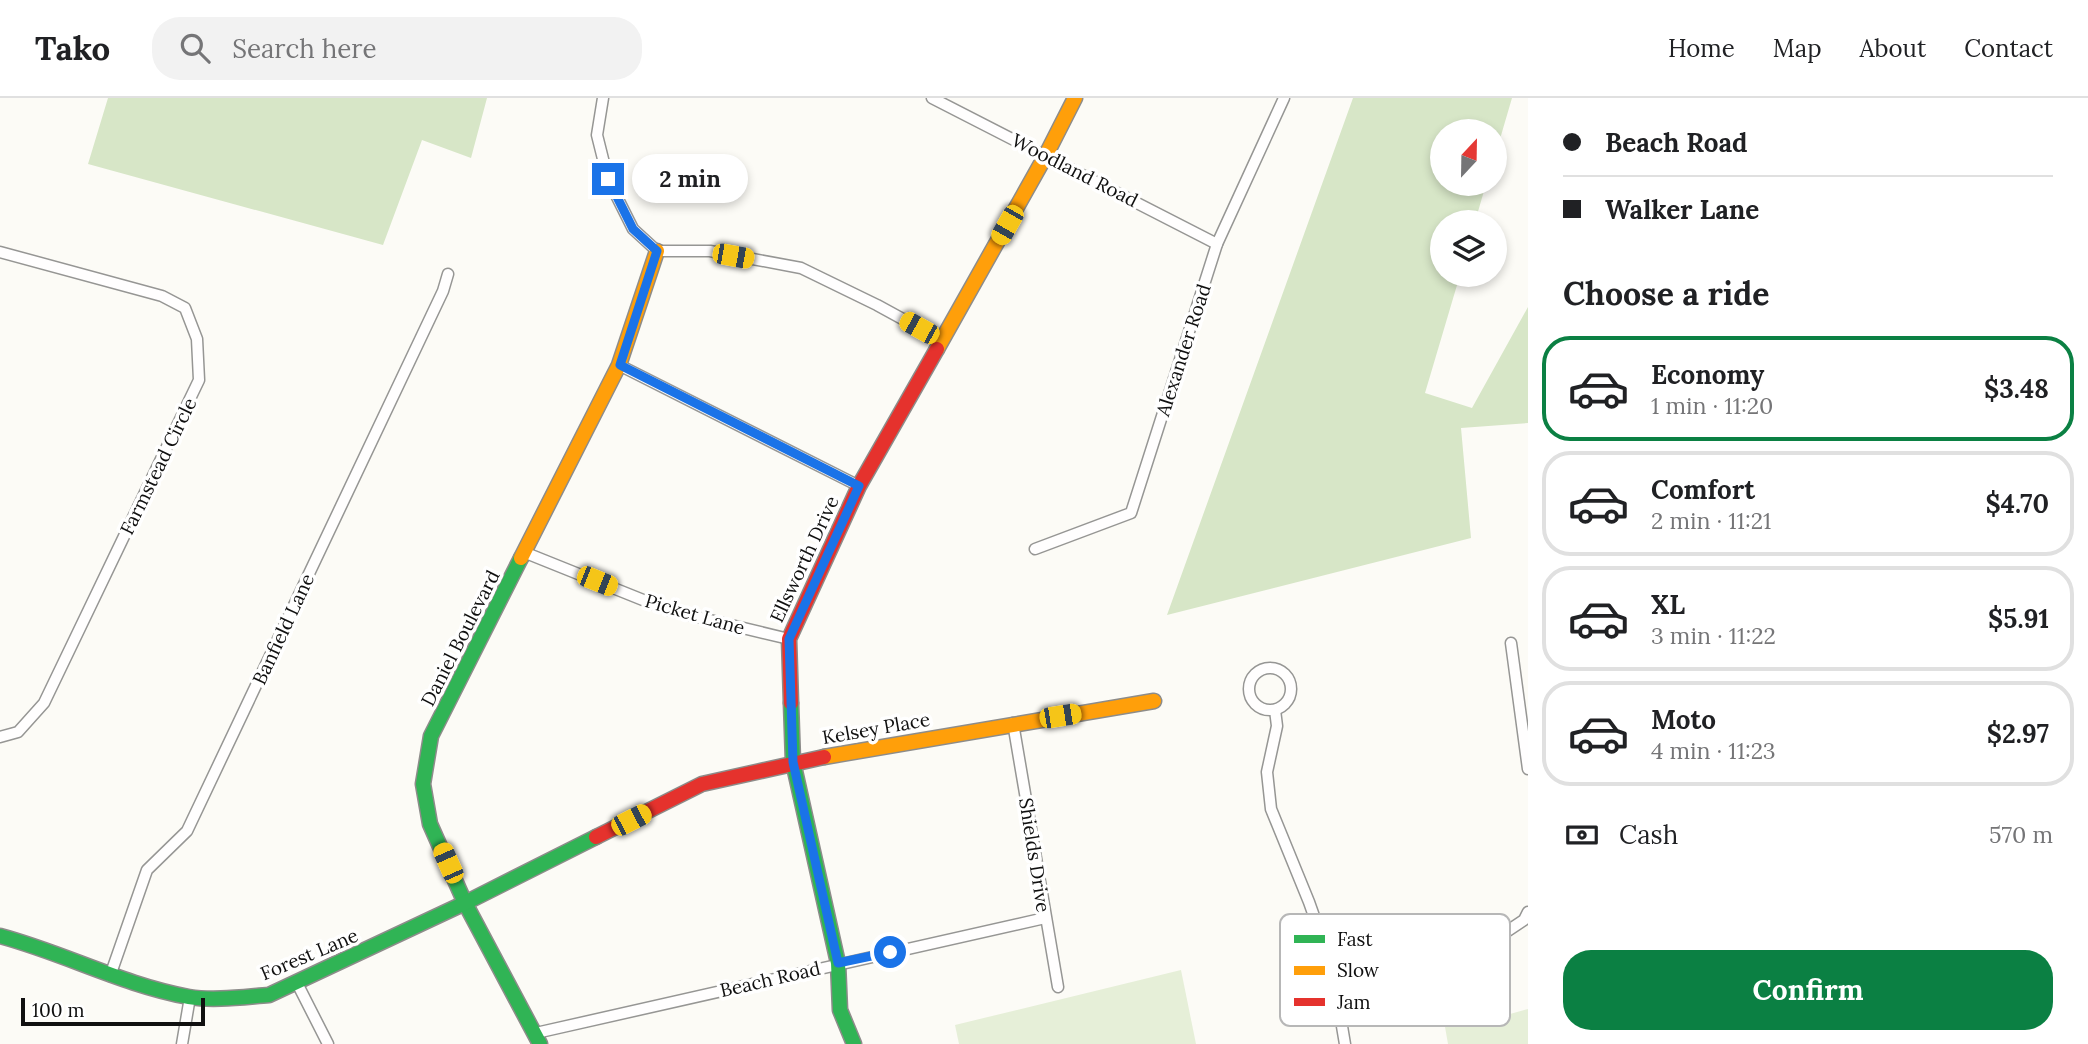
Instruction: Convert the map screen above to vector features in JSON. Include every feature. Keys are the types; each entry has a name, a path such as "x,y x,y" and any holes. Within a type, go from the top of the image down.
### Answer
{"street":[{"path":"603,98 597,135 608,179 633,229 657,251 710,251 801,268 941,340"},
{"name":"Woodland Road","path":"932,98 1217,244"},
{"name":"Ellsworth Drive","path":"854,1044 841,1010 838,963 793,762 789,639 859,486 1046,155 1074,98"},
{"name":"Alexander Road","path":"1035,549 1130,513 1217,244 1284,98"},
{"name":"Daniel Boulevard","path":"538,1039 465,903 430,824 423,784 432,736 620,365 657,251"},
{"name":"Farmstead Circle","path":"0,252 162,296 185,308 197,339 199,380 44,704 18,733 0,737"},
{"name":"Banfield Lane","path":"110,976 147,870 187,831 443,291 448,274"},
{"path":"620,365 859,486"},
{"name":"Picket Lane","path":"526,552 668,610 789,639"},
{"path":"1511,643 1528,769"},
{"path":"1265,668 1273,668 1285,674 1292,686 1285,706 1275,710 1258,707 1250,696 1250,682 1265,668"},
{"name":"Kelsey Place","path":"465,903 702,784 793,762 1154,701"},
{"path":"1275,710 1277,726 1267,772 1271,809 1313,914"},
{"name":"Shields Drive","path":"1013,723 1058,987"},
{"name":"Forest Lane","path":"0,936 37,946 110,976 190,997 270,995 465,903"},
{"path":"1510,929 1524,920 1528,912"},
{"name":"Beach Road","path":"538,1039 838,963 1045,918"},
{"path":"298,983 328,1044"},
{"path":"183,1044 190,997"},
{"path":"1342,1026 1345,1044"}],"green space":[{"path":"108,98 487,98 471,158 422,140 383,245 88,164"},
{"path":"1353,98 1512,98 1506,119 1430,119 1430,196 1483,196 1478,210 1430,210 1430,287 1456,287 1425,393 1472,408 1528,307 1528,423 1461,428 1471,538 1167,615"},
{"path":"1181,970 1196,1044 959,1044 955,1025"},
{"path":"1528,1009 1528,1044 1448,1044 1445,1026 1510,1026 1510,1014"}],"traffic: fast":[{"path":"521,558 431,736 423,784 430,824 465,903 540,1044"},
{"path":"791,703 793,762 838,963 840,1010 854,1044"},
{"path":"0,936 165,992 218,999 269,995 465,903 596,837"}],"traffic: slow":[{"path":"937,349 1075,98"},
{"path":"521,558 619,365 657,251"},
{"path":"824,757 1154,701"}],"traffic: jam":[{"path":"791,703 789,639 859,486 937,349"},
{"path":"596,837 702,784 824,757"}],"route":[{"path":"608,179 633,229 657,251 620,365 859,486 789,639 793,762 838,963 890,952"}]}
